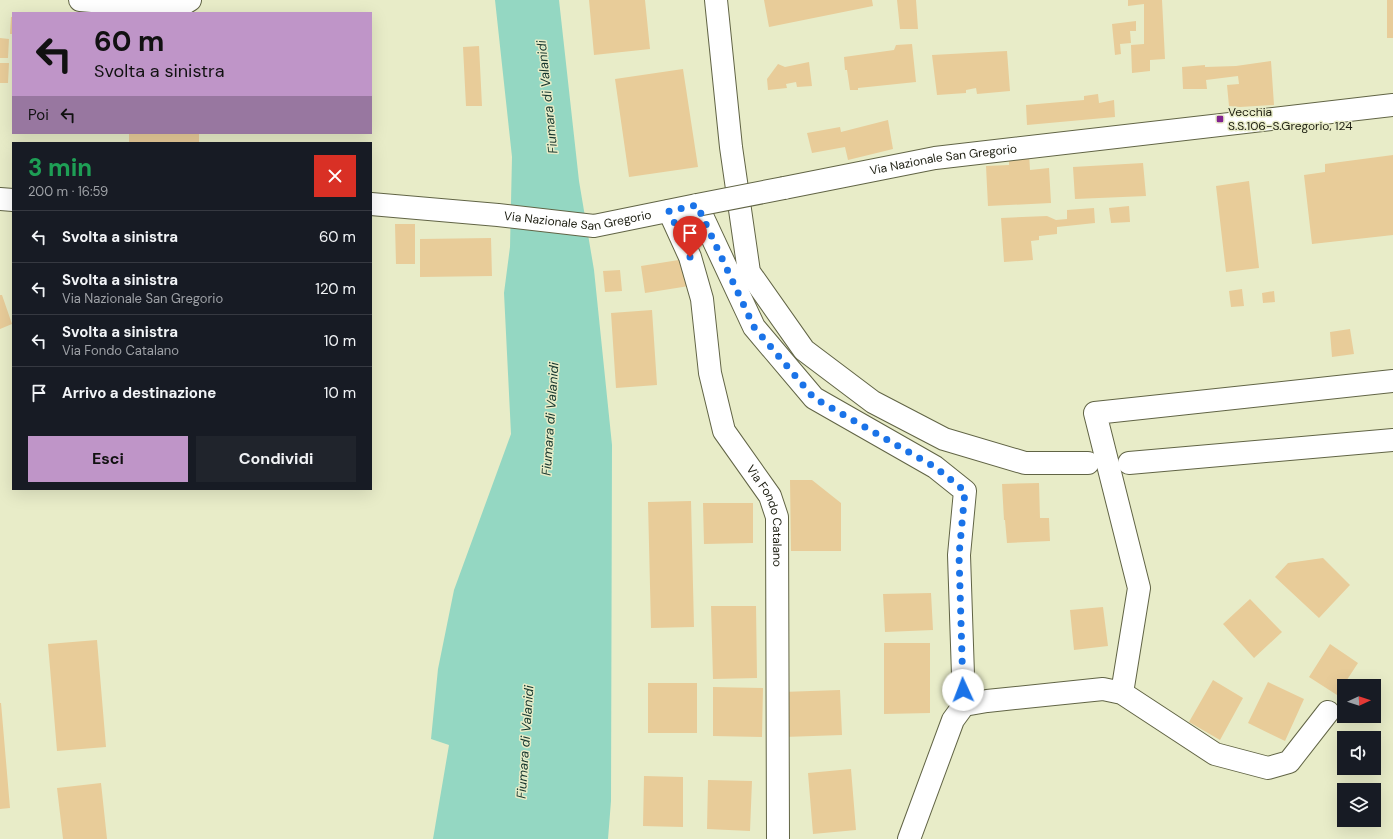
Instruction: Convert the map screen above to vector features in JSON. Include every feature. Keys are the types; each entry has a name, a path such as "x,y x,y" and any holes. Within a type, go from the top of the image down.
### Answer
{"street":[{"path":"80,0 177,8 190,0"},
{"path":"716,0 731,147 749,272 804,350 873,402 944,439 1025,463 1088,463"},
{"name":"Via Nazionale San Gregorio","path":"372,204 498,215 594,226 935,158 1393,105"},
{"path":"0,199 12,200"},
{"path":"697,205 754,327 814,398 935,467 965,491 959,555 964,705 953,720 910,839"},
{"name":"Via Fondo Catalano","path":"669,211 690,257 702,299 710,372 724,431 770,496 777,517 778,839"},
{"path":"1122,693 1139,588 1096,413 1393,381"},
{"path":"1130,462 1393,440"},
{"path":"964,705 987,701 1103,689 1122,693 1215,754 1268,768 1289,762 1328,712"}],"water":[{"name":"Fiumara di Valanidi","path":"495,0 559,0 579,181 594,270 612,445 611,801 608,839 433,839 449,745 431,739 438,669 454,590 511,434 504,293 510,247 512,157"}],"building":[{"path":"589,0 645,0 650,49 594,55"},
{"path":"764,0 872,0 873,6 769,27"},
{"path":"897,0 916,0 918,29 900,29"},
{"path":"1128,0 1162,0 1165,59 1150,60 1150,71 1132,73 1131,45 1144,44 1144,4 1128,6"},
{"path":"1387,0 1393,0 1393,38 1387,38"},
{"path":"11,17 12,17 12,34 10,34"},
{"path":"1136,21 1136,31 1130,31 1131,43 1120,44 1121,54 1115,55 1112,24"},
{"path":"0,38 9,39 8,58 0,58"},
{"path":"912,44 916,82 850,90 847,70 845,70 844,57 894,50 896,45"},
{"path":"479,46 482,106 466,106 463,47"},
{"path":"1007,51 1010,91 977,94 976,88 966,90 966,93 937,95 932,55"},
{"path":"1271,61 1274,105 1240,107 1229,106 1227,85 1239,84 1238,76 1206,80 1207,89 1183,89 1182,67 1205,65 1205,67 1236,66"},
{"path":"809,62 812,86 797,87 796,82 786,84 787,88 768,90 767,79 778,64 785,67"},
{"path":"0,63 9,63 8,83 0,83"},
{"path":"683,69 698,167 629,177 615,79"},
{"path":"1098,94 1099,103 1114,100 1115,117 1027,125 1026,105 1084,100 1084,96"},
{"path":"888,120 893,149 848,160 845,147 812,153 807,133 840,127 841,132"},
{"path":"129,134 199,134 199,142 129,142"},
{"path":"1029,153 1030,170 1049,168 1051,203 988,206 986,166 1009,165 1009,155"},
{"path":"1393,155 1393,235 1312,244 1304,175 1325,172 1325,164"},
{"path":"1143,163 1146,196 1075,199 1073,167"},
{"path":"1249,181 1259,268 1226,272 1216,186"},
{"path":"1129,206 1130,222 1111,223 1109,208"},
{"path":"1094,208 1095,223 1057,227 1057,234 1039,236 1039,240 1031,241 1033,260 1004,262 1001,218 1047,216 1056,220 1067,219 1067,210"},
{"path":"395,224 415,224 415,264 396,264"},
{"path":"491,238 492,276 420,277 420,239"},
{"path":"685,259 689,286 645,293 641,266"},
{"path":"620,270 622,291 605,292 603,271"},
{"path":"1242,289 1244,306 1231,307 1229,291"},
{"path":"1274,291 1275,302 1263,303 1262,293"},
{"path":"0,295 2,295 12,324 0,329"},
{"path":"652,310 657,385 616,388 611,313"},
{"path":"1350,329 1354,354 1332,357 1330,332"},
{"path":"790,480 812,480 841,503 841,551 791,551"},
{"path":"1039,483 1040,518 1049,518 1050,541 1007,543 1002,484"},
{"path":"691,501 694,627 651,628 648,502"},
{"path":"703,503 753,503 753,543 704,544"},
{"path":"1323,558 1350,585 1319,618 1275,577 1288,563"},
{"path":"931,593 933,630 885,632 883,594"},
{"path":"1250,599 1282,632 1254,658 1223,624"},
{"path":"711,606 756,606 757,678 713,679"},
{"path":"1103,607 1108,646 1074,650 1070,610"},
{"path":"97,640 106,747 57,751 48,644"},
{"path":"884,643 930,643 930,713 884,714"},
{"path":"1330,644 1358,663 1348,679 1337,679 1337,695 1309,677"},
{"path":"1213,680 1243,698 1220,740 1189,722"},
{"path":"1268,682 1304,699 1285,741 1248,723"},
{"path":"648,683 697,683 697,733 648,733"},
{"path":"713,687 763,688 762,737 713,736"},
{"path":"840,690 842,735 784,737 782,692"},
{"path":"0,703 10,808 0,809"},
{"path":"851,769 856,830 813,834 808,773"},
{"path":"644,776 683,777 683,827 643,826"},
{"path":"708,780 752,781 750,831 707,829"},
{"path":"101,783 107,839 63,839 57,788"}],"place":[{"name":"Vecchia S.S.106-S.Gregorio, 124","path":"1220,119"}],"route":[{"path":"690,257 669,211 697,205 754,327 814,398 935,467 965,491 959,555 963,690"}]}
